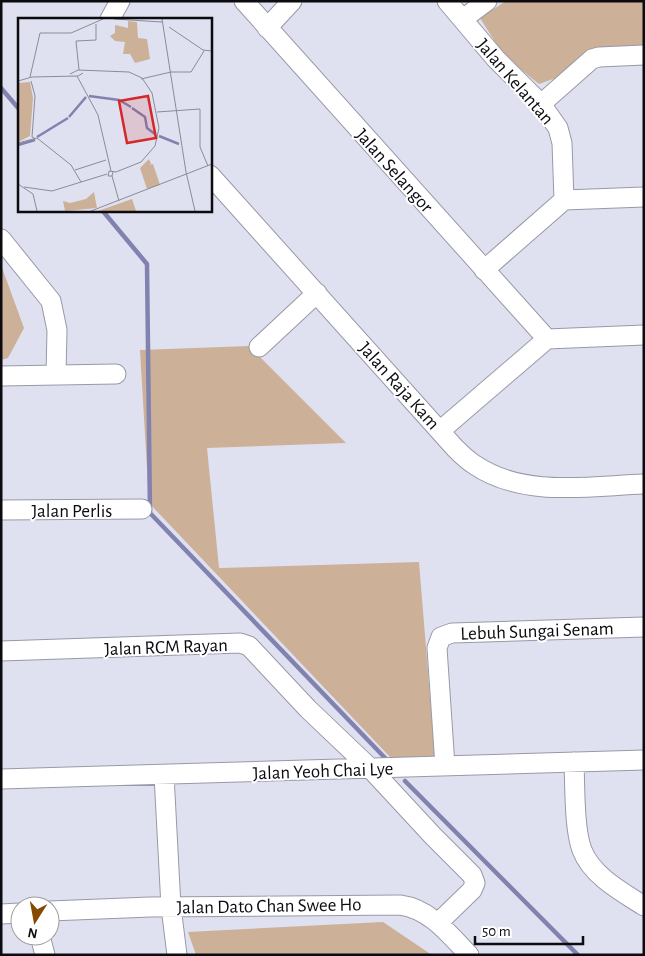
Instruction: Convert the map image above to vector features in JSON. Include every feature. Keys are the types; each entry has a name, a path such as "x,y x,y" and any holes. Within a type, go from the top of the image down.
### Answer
{"street":[{"path":"111,18 120,1"},
{"name":"Jalan Selangor","path":"244,1 547,339"},
{"path":"267,28 292,1"},
{"name":"Jalan Kelantan","path":"447,1 496,59 541,104 558,128 562,143 564,200"},
{"path":"462,19 487,1"},
{"path":"541,104 592,59 644,55"},
{"name":"Jalan Raja Kam","path":"211,176 441,430 455,448 476,466 503,478 529,486 561,487 644,484"},
{"path":"484,270 564,200 644,197"},
{"path":"1,239 51,301 57,330 56,375"},
{"path":"259,347 317,293"},
{"path":"441,430 547,339 644,335"},
{"path":"1,376 116,374"},
{"name":"Jalan Perlis","path":"1,510 142,509"},
{"name":"Lebuh Sungai Senam","path":"445,766 437,648 441,637 452,633 644,627"},
{"name":"Jalan RCM Rayan","path":"1,651 204,644 246,645 308,709 370,768 474,878 475,883 472,890 438,923"},
{"name":"Jalan Yeoh Chai Lye","path":"1,779 644,760"},
{"path":"574,762 578,835 582,851 590,864 602,877 644,906"},
{"path":"164,774 171,906 177,955"},
{"path":"619,890 644,889"},
{"name":"Jalan Dato Chan Swee Ho","path":"60,912 171,906 394,904 414,907 424,912 438,923 469,955"}],"shaded area":[{"path":"506,1 644,1 644,47 539,84 504,56 480,18"},
{"path":"1,265 24,328 8,358 1,360"},
{"path":"249,346 346,443 207,448 219,568 419,562 435,758 391,758 149,503 140,350"},
{"path":"383,922 432,955 196,955 188,932"}],"waterway":[{"path":"1,88 18,108"},
{"path":"103,211 147,264 150,513 387,760"},
{"path":"405,781 578,955"}]}
